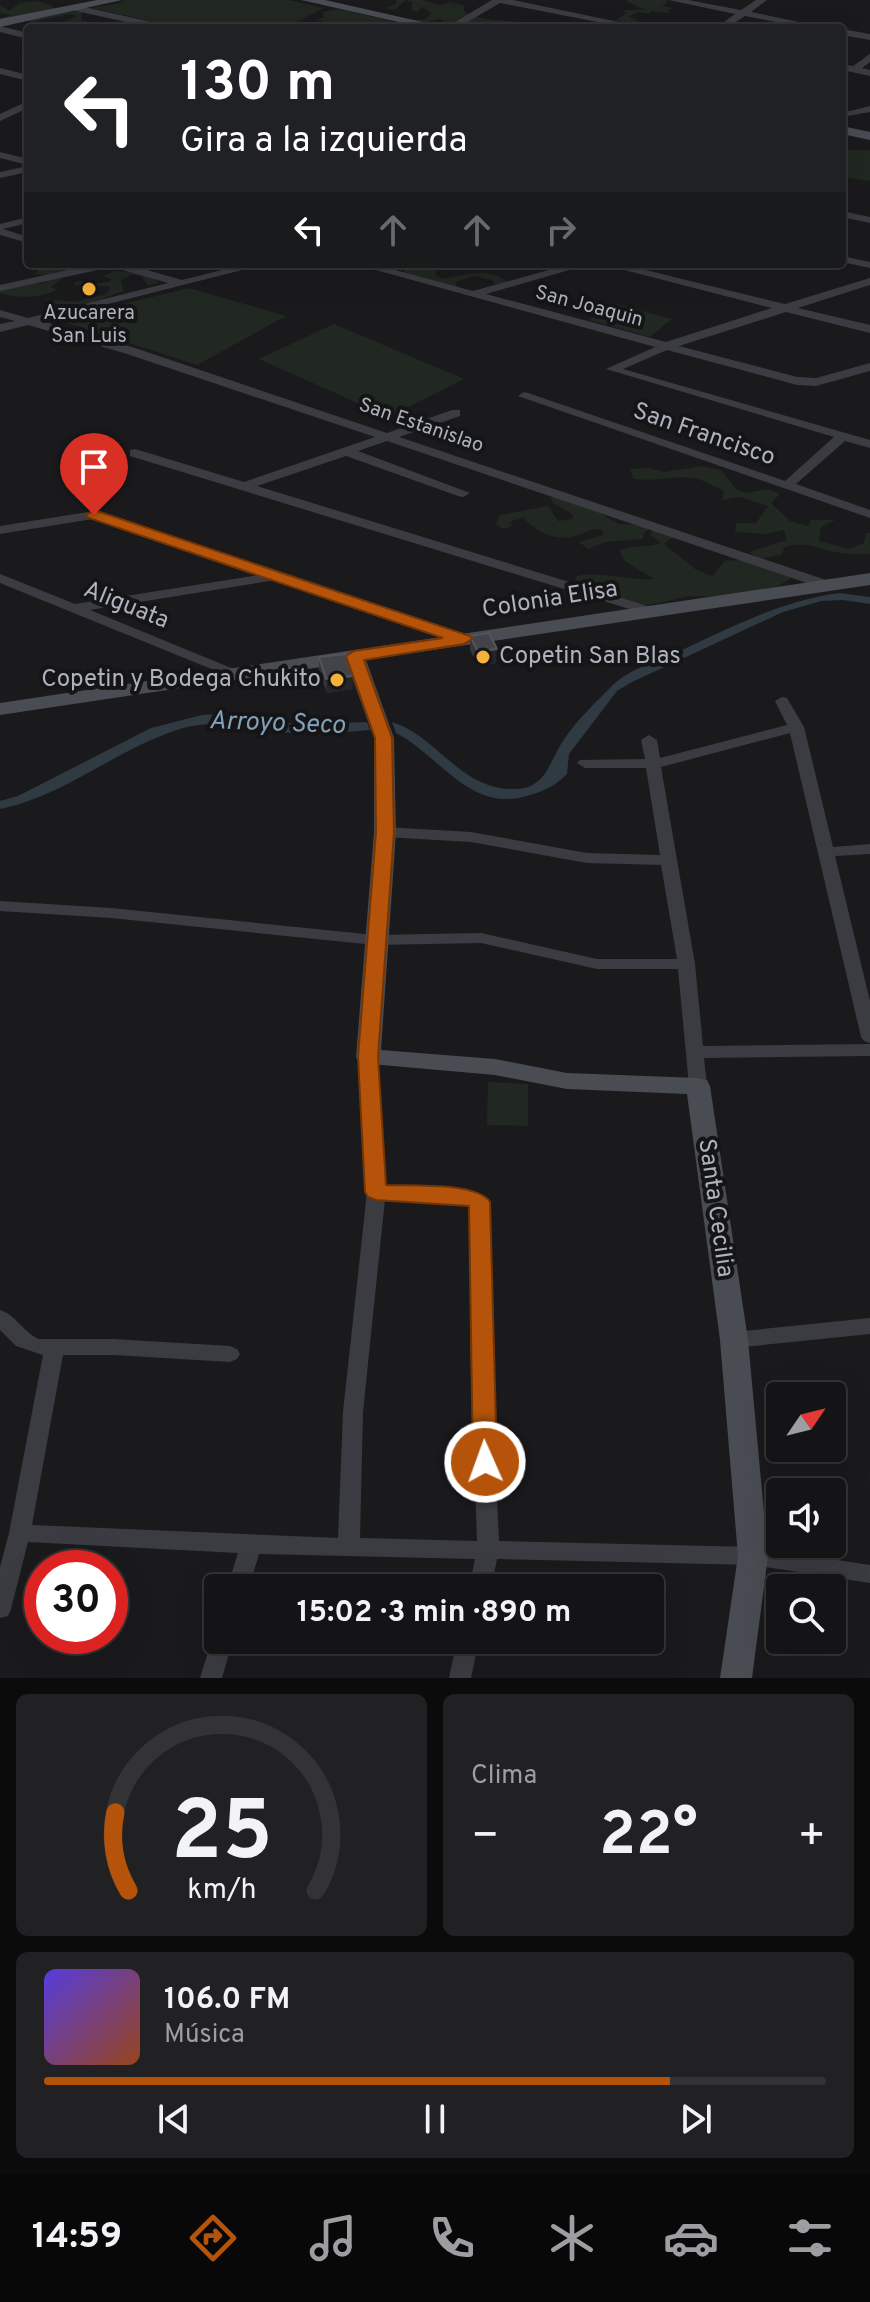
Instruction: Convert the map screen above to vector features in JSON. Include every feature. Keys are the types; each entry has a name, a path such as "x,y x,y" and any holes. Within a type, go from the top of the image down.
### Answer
{"street":[{"path":"38,0 147,24"},
{"path":"0,23 116,0"},
{"path":"307,0 424,24"},
{"path":"457,24 498,0 621,24"},
{"path":"674,0 801,24"},
{"path":"727,24 762,0"},
{"path":"0,29 24,35"},
{"path":"846,33 870,37"},
{"path":"854,70 870,57"},
{"path":"846,68 870,73"},
{"path":"0,71 24,77"},
{"path":"0,118 24,106"},
{"path":"846,118 870,109"},
{"path":"846,121 870,136"},
{"path":"0,155 24,161"},
{"path":"0,175 24,170"},
{"path":"846,215 870,220"},
{"path":"0,230 24,221"},
{"path":"0,230 24,239"},
{"path":"846,260 870,265"},
{"path":"0,288 93,268"},
{"path":"127,268 182,283"},
{"path":"0,328 244,268"},
{"name":"San Joaquin","path":"375,268 808,382 870,367"},
{"path":"472,294 569,268"},
{"path":"623,268 870,329"},
{"path":"870,281 666,346 612,369 870,444"},
{"name":"San Estanislao","path":"0,313 388,436 827,585"},
{"name":"San Francisco","path":"524,396 870,514"},
{"path":"245,487 456,413"},
{"path":"786,486 843,436"},
{"path":"348,452 463,493"},
{"path":"135,453 649,611"},
{"path":"0,530 94,515 464,639"},
{"path":"73,608 275,577"},
{"name":"Aliguata","path":"0,578 236,675"},
{"name":"Colonia Elisa","path":"0,709 870,579"},
{"path":"349,1547 353,1412 376,1192 368,1057 385,832 381,728 354,656"},
{"path":"782,701 796,727 870,1037"},
{"path":"585,763 654,764 796,727"},
{"name":"Santa Cecilia","path":"649,740 686,964 698,1086 734,1340 753,1556 736,1678"},
{"path":"385,832 467,837 587,858 669,860"},
{"path":"824,852 870,849"},
{"path":"0,906 111,913 375,940 481,938 597,964 686,964"},
{"path":"694,1052 870,1050"},
{"path":"368,1057 495,1067 567,1081 698,1086"},
{"path":"376,1192 465,1196 479,1202 480,1345 488,1550 483,1574"},
{"path":"0,1318 23,1341 54,1349 114,1347 230,1354"},
{"path":"734,1340 870,1326"},
{"path":"2,1595 20,1533 54,1349"},
{"path":"20,1533 251,1545 753,1556 870,1574"},
{"path":"242,1574 251,1545"},
{"path":"211,1678 218,1654"},
{"path":"460,1678 465,1654"}],"shaded area":[{"path":"124,0 289,0 324,8 293,24 164,24 91,8 122,3"},
{"path":"395,0 406,0 395,10 385,8 397,3"},
{"path":"406,0 440,5 450,2 465,6 463,11 470,15 485,19 539,24 440,24 444,21 441,19 419,23 412,20 425,20 431,13 422,7 417,12 411,10 413,2"},
{"path":"625,0 666,0 667,4 661,5 672,8 668,11 671,13 651,11 649,14 639,12 629,16 640,23 637,24 615,21 626,13 624,10 644,10"},
{"path":"35,1 52,5 55,12 82,11 81,20 97,24 65,24 77,16 70,14 32,22 29,21 30,17 2,21 1,18 13,15 0,13 0,5 9,11 20,3"},
{"path":"339,9 404,24 334,24 317,20 324,17 322,12"},
{"path":"846,150 870,150 870,181 846,178"},
{"path":"38,268 70,272 57,277 62,279 51,287 57,290 44,295 29,297 0,293 0,286 31,279 41,284 55,277 36,274"},
{"path":"491,268 438,270 435,274 442,279 488,273 509,285 496,286 492,280 475,276 455,282 457,286 452,289 404,273 404,270"},
{"path":"115,271 146,273 159,283 148,285 141,276 132,274 121,281 124,291 106,298 65,306 46,302 46,299 75,302 106,294 111,287 73,285 80,281 108,282 112,280 103,276"},
{"path":"189,288 286,316 197,365 58,320"},
{"path":"617,304 672,319 650,337 589,320"},
{"path":"334,324 464,379 389,417 259,359"},
{"path":"702,466 721,470 737,490 746,493 767,489 780,494 771,503 790,521 808,526 811,520 835,520 821,527 819,541 849,549 864,543 866,533 870,533 870,554 844,554 806,545 785,547 781,555 763,558 787,569 790,579 757,598 690,596 649,605 580,596 572,586 577,576 654,579 625,561 619,550 661,543 650,535 654,527 673,537 664,544 695,569 712,576 725,561 758,558 749,552 787,540 784,530 765,534 735,532 736,523 756,523 768,506 740,497 722,500 724,491 694,478 634,479 630,469 648,468 665,472"},
{"path":"551,498 584,503 618,524 647,525 648,530 643,534 643,539 605,542 588,549 579,542 603,535 603,530 595,529 563,538 544,533 523,517 510,522 512,526 503,529 496,524 500,515 548,506 558,521 573,519 572,514 553,503"},
{"path":"488,1082 528,1084 528,1126 487,1125"}],"water":[{"path":"839,593 870,597 870,604 821,601 783,612 617,691 569,754 567,774 541,792 509,799 491,797 474,790 396,733 392,722 420,736 457,767 485,784 500,788 527,787 543,776 565,738 581,718 625,676 757,616 797,602"},
{"name":"Arroyo Seco","path":"232,713 301,725 367,722 370,730 305,733 209,724 180,729 134,748 47,794 0,809 0,801 18,796 151,728 202,715"}],"building":[{"path":"489,633 497,649 478,652 470,636"},
{"path":"345,654 353,676 326,679 319,657"}],"place":[{"name":"Azucarera San Luis","path":"89,289"},
{"name":"Copetin San Blas","path":"483,657"},
{"name":"Copetin y Bodega Chukito","path":"337,680"}],"route":[{"path":"94,515 464,639 354,656 384,738 385,832 368,1057 376,1192 465,1196 479,1202 485,1462"}]}
